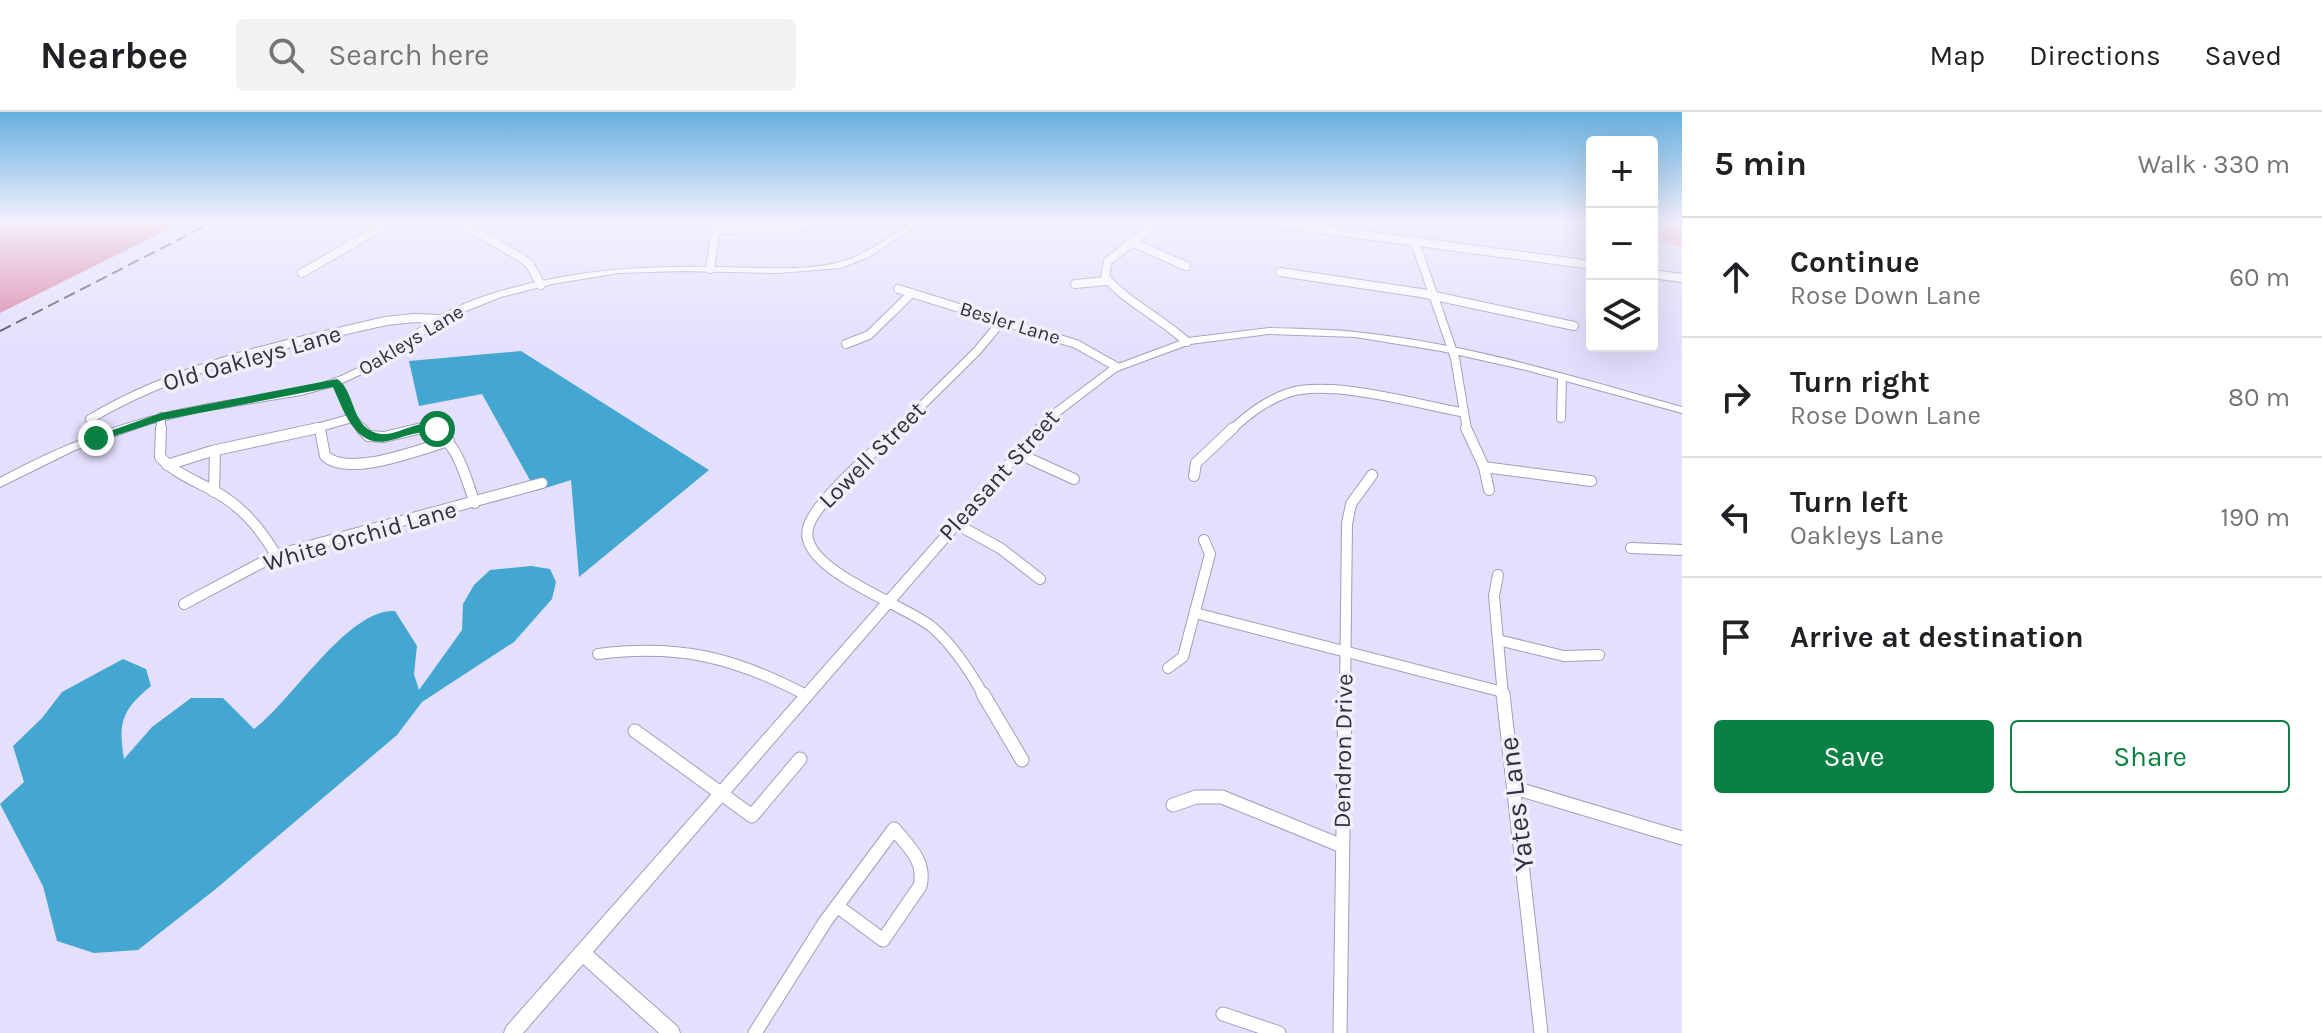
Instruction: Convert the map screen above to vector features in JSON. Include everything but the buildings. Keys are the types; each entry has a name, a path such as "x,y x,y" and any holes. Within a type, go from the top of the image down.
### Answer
{"street":[{"path":"302,273 318,264"},
{"path":"528,264 541,285"},
{"path":"710,269 711,264"},
{"name":"Oakleys Lane","path":"0,483 96,438 161,417 337,382 384,359 441,319 481,301 541,285 612,272 844,264"},
{"path":"1107,264 1104,272 1107,281 1165,322 1187,342"},
{"path":"1181,264 1186,266"},
{"path":"1422,264 1452,350 1461,412 1484,467 1489,490"},
{"path":"1280,272 1431,295 1574,326"},
{"path":"1658,275 1682,278"},
{"path":"1075,284 1107,281"},
{"name":"Besler Lane","path":"898,289 1076,344 1117,367"},
{"path":"846,344 869,335 912,293"},
{"name":"Old Oakleys Lane","path":"96,438 90,419 173,377 379,324 422,316 441,319"},
{"name":"Lowell Street","path":"1002,321 977,351 821,505 807,528 807,541 823,562 917,615 945,639 1022,760"},
{"name":"Pleasant Street","path":"512,1033 1017,453 1064,403 1117,367 1187,342 1253,332 1326,331 1404,340 1452,350 1682,410"},
{"path":"1561,418 1562,378"},
{"path":"337,382 352,418 372,437 387,437 427,426 437,429 449,441 475,503"},
{"path":"1194,476 1196,463 1254,409 1291,392 1344,390 1461,412"},
{"path":"161,417 159,454 167,465 177,474 214,492 266,537 276,555"},
{"path":"167,465 215,451 320,429 352,418"},
{"path":"320,429 324,456 330,462 344,466 363,464 449,441"},
{"path":"214,492 215,451"},
{"path":"1017,453 1074,479"},
{"path":"1484,467 1591,481"},
{"name":"Dendron Drive","path":"1340,1033 1348,513 1355,496 1372,475"},
{"name":"White Orchid Lane","path":"184,604 276,555 542,483"},
{"path":"956,524 1000,548 1040,579"},
{"path":"1168,668 1183,657 1210,554 1204,540"},
{"path":"1631,548 1682,550"},
{"name":"Yates Lane","path":"1498,575 1494,596 1498,640 1541,1033"},
{"path":"1195,613 1503,692"},
{"path":"1498,640 1564,656 1599,655"},
{"path":"598,654 643,649 698,651 755,668 806,695"},
{"path":"635,731 752,816 800,759"},
{"path":"1515,788 1682,838"},
{"path":"1173,805 1196,797 1222,797 1342,846"},
{"path":"755,1033 837,906 894,829 922,861 924,876 920,886 883,940 837,906"},
{"path":"582,953 672,1033"},
{"path":"1223,1014 1279,1033"}],"shaded area":[{"path":"0,264 99,264 0,313"}],"water":[{"path":"521,351 709,470 579,577 571,480 536,491 482,394 419,406 409,361"},
{"path":"531,566 550,569 556,582 552,599 514,642 422,702 397,735 217,888 138,950 94,953 57,941 43,886 0,804 24,782 13,746 42,718 62,692 123,659 146,669 151,686 128,710 122,726 124,759 152,727 191,698 223,698 254,729 358,624 377,614 395,611 417,646 414,674 419,690 462,630 463,604 474,585 490,570"}],"railway":[{"path":"0,331 131,264"}],"route":[{"path":"96,438 135,424 195,409 337,382 352,418 368,436 382,438 427,426 437,429"}]}
